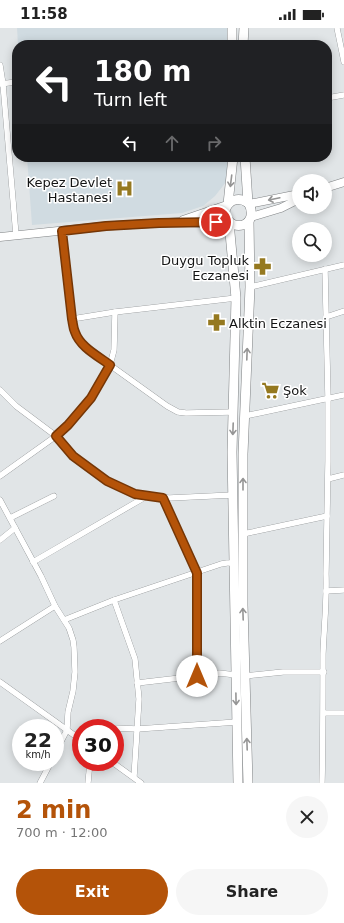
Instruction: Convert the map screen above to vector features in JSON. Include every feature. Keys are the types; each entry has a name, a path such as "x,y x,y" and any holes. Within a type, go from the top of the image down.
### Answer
{"main road":[{"path":"232,28 232,40"},
{"path":"243,40 244,28"},
{"path":"232,162 228,205 225,214 229,222 236,298 232,452 234,563 248,783"},
{"path":"245,162 248,204"},
{"path":"228,205 234,200 238,199 248,204 252,210 250,219 250,287 243,454 243,605 237,722 238,783"},
{"path":"229,222 233,225 242,226 250,219"}],"street":[{"path":"337,28 344,62"},
{"path":"0,65 16,235"},
{"path":"2,84 12,83"},
{"path":"332,97 344,95"},
{"path":"332,186 344,182"},
{"path":"248,204 292,195"},
{"path":"250,219 292,203"},
{"path":"178,222 228,205"},
{"path":"0,237 106,226 178,222 229,222"},
{"path":"62,231 72,319 75,334 82,343 89,350 167,406 178,412 233,412"},
{"path":"250,287 344,265"},
{"path":"322,783 328,479 325,269"},
{"path":"72,319 115,312 236,298"},
{"path":"326,317 344,311"},
{"path":"0,476 56,436 68,425 91,398 110,365 114,350 115,312"},
{"path":"0,390 16,406 56,436 73,456 107,481 135,494 163,498 233,496"},
{"path":"245,416 344,395"},
{"path":"328,479 344,475"},
{"path":"10,518 54,496"},
{"path":"33,562 148,496"},
{"path":"163,498 197,573 197,676"},
{"path":"0,500 55,606 69,628 73,640 73,691 68,712 67,730 64,736"},
{"path":"243,534 327,516"},
{"path":"0,540 14,528"},
{"path":"64,620 114,600 220,564 234,563"},
{"path":"326,591 344,590"},
{"path":"114,600 135,659 139,699 134,778"},
{"path":"0,641 55,606"},
{"path":"137,683 218,673 240,675 283,672 324,672"},
{"path":"0,682 72,734"},
{"path":"324,713 344,713"},
{"path":"124,728 137,729 237,722"},
{"path":"40,783 46,771"},
{"path":"88,783 89,771"},
{"path":"124,771 141,783"}],"shaded area":[{"path":"17,28 227,28 227,40 18,40"},
{"name":"Kepez Devlet Hastanesi","path":"27,162 228,162 226,182 215,196 203,206 182,213 32,225"}],"place":[{"name":"Kepez Devlet Hastanesi","path":"125,189"},
{"name":"Duygu Topluk Eczanesi","path":"262,267"},
{"name":"Alktin Eczanesi","path":"216,323"},
{"name":"Şok","path":"270,390"}],"route":[{"path":"197,676 197,573 163,498 135,494 107,481 73,456 56,436 68,425 91,398 110,365 89,350 75,334 62,231 138,224 216,222"}]}
